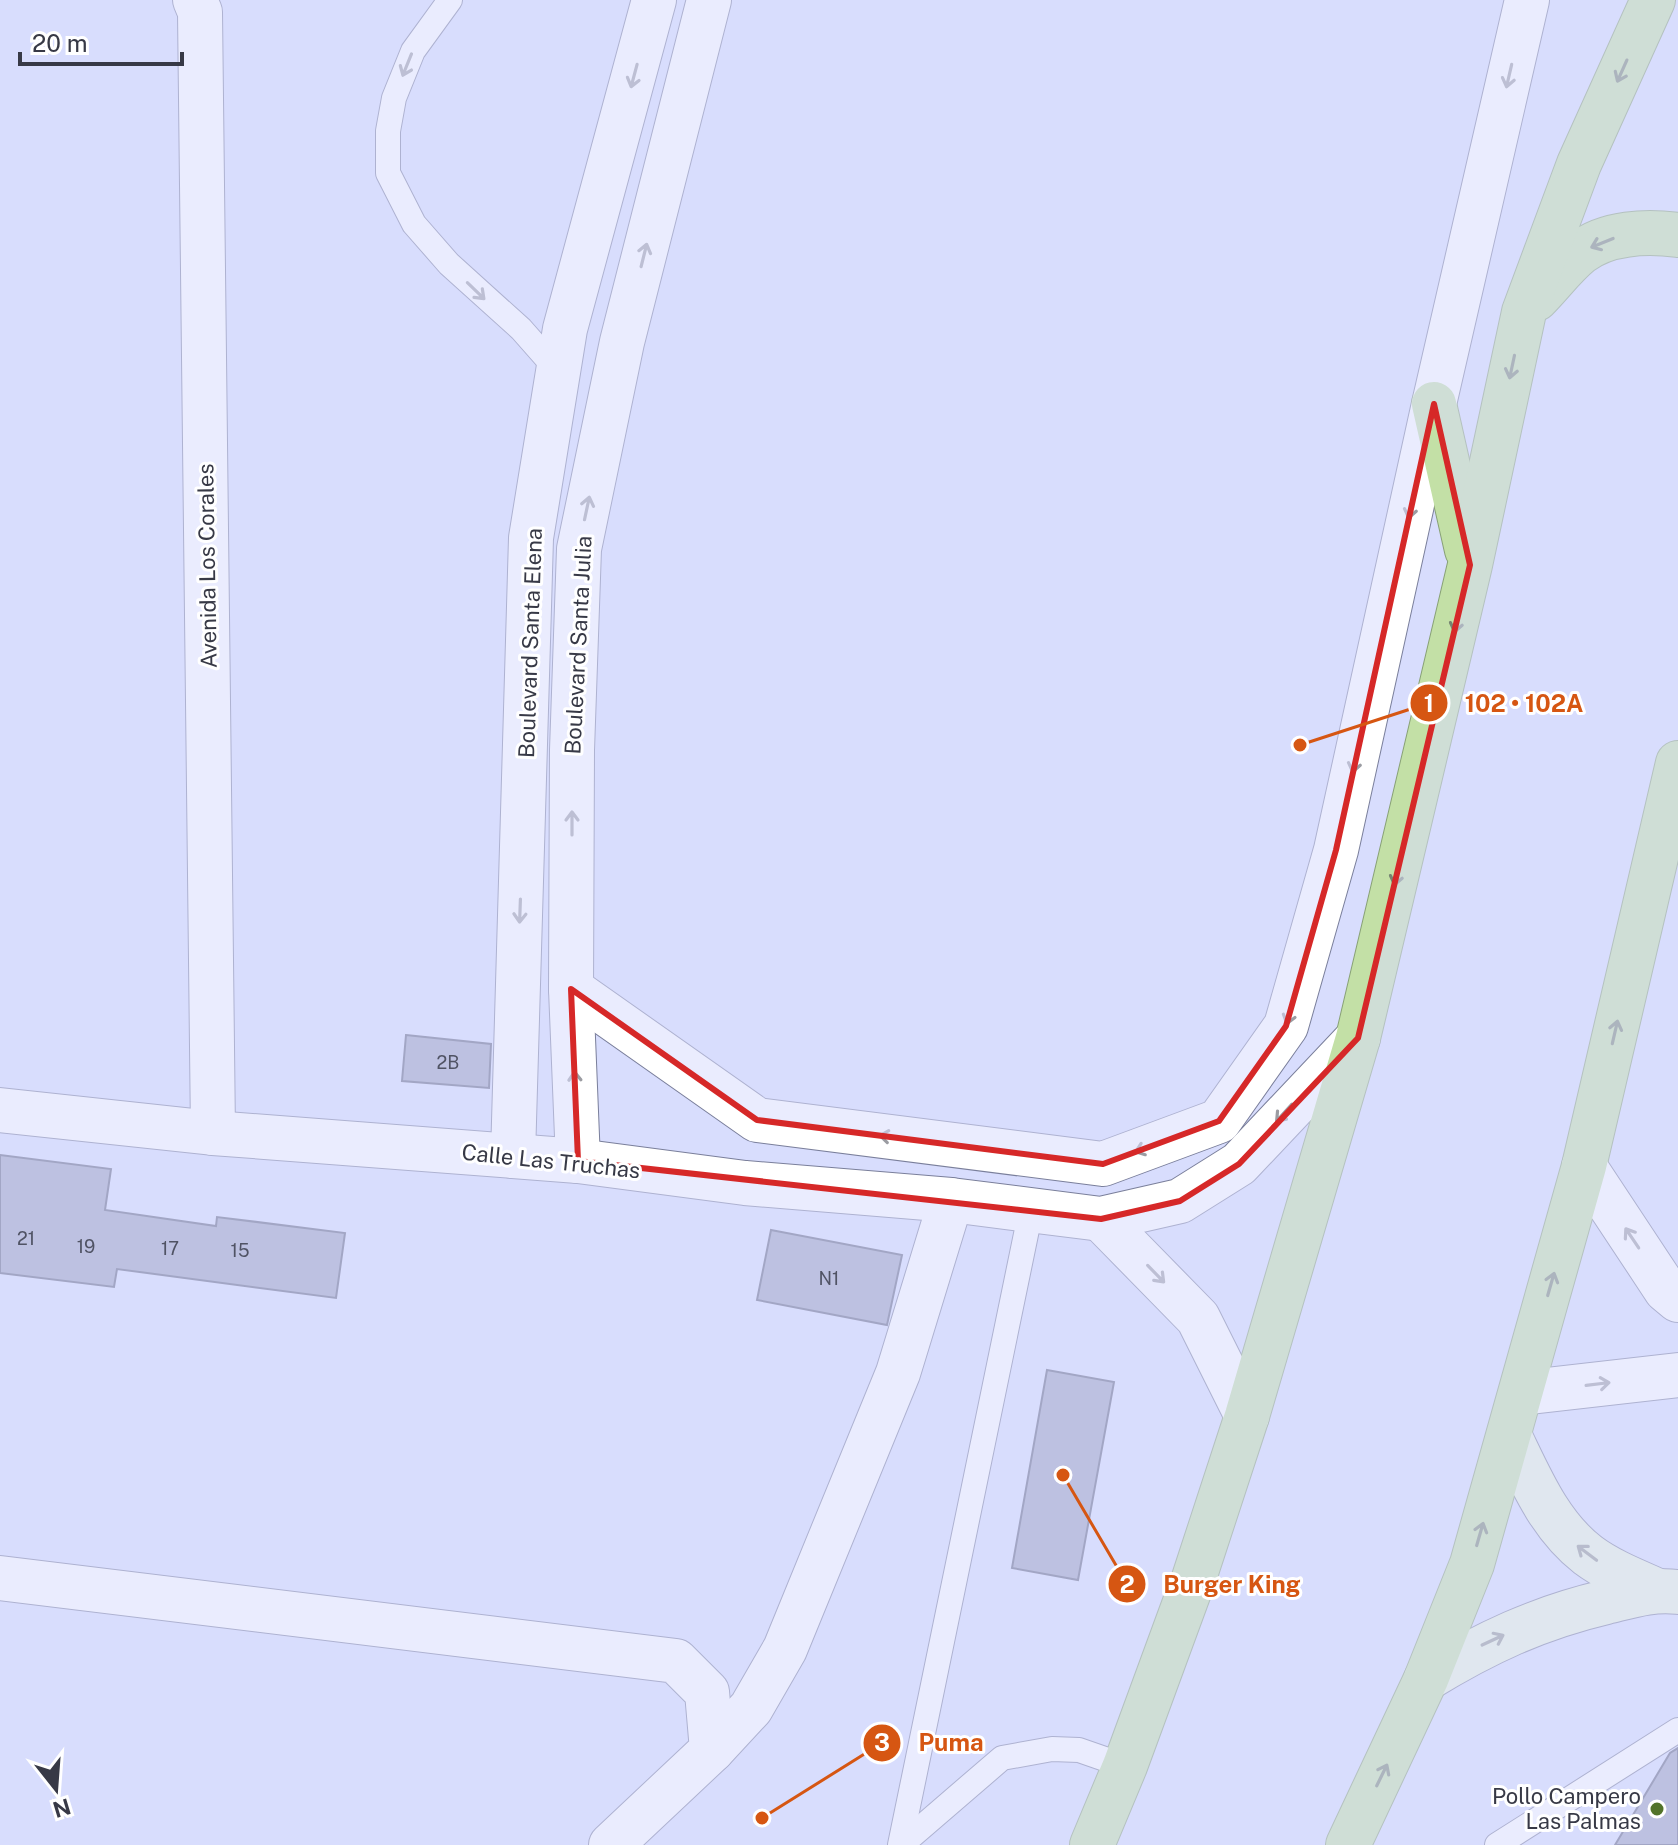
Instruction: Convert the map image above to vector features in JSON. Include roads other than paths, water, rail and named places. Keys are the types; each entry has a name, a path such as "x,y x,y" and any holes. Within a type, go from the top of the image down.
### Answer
{"highway":[{"path":"1092,1845 1174,1635 1247,1416 1358,1038 1470,565 1524,312 1579,164 1653,0"},
{"path":"1524,312 1582,251 1635,233 1678,235"},
{"path":"1434,404 1470,565"},
{"path":"1348,1845 1426,1679 1472,1564 1584,1166 1678,763"}],"main road":[{"path":"1509,1435 1534,1489 1571,1541 1600,1562 1667,1591"},
{"path":"1426,1679 1474,1649 1537,1621 1667,1591"}],"street":[{"name":"Avenida Los Corales","path":"195,0 200,12 213,1133"},
{"name":"Boulevard Santa Elena","path":"513,1156 531,538 565,329 654,0"},
{"name":"Boulevard Santa Julia","path":"578,1161 571,989 572,750 579,549 622,342 709,0"},
{"path":"571,989 757,1120 1103,1164 1219,1121 1286,1026 1336,850 1527,0"},
{"name":"Calle Las Truchas","path":"0,1110 213,1133 578,1161 745,1183 951,1200 1101,1219 1180,1201 1239,1164 1358,1038"},
{"path":"745,1183 757,1120"},
{"path":"1584,1166 1666,1290 1678,1300"},
{"path":"611,1845 712,1750 751,1708 785,1649 898,1373 951,1200"},
{"path":"1101,1219 1198,1318 1247,1416"},
{"path":"1521,1393 1678,1375"},
{"path":"0,1578 676,1661 707,1692 712,1750"}],"lane":[{"path":"450,0 413,51 394,98 388,131 388,173 414,224 449,264 521,329 558,371"},
{"path":"900,1845 1031,1210"},
{"path":"1497,1845 1678,1730"},
{"path":"900,1845 1002,1758 1052,1749 1079,1750 1125,1766"}],"place":[{"name":"102 • 102A","path":"1300,745"},
{"name":"Burger King","path":"1063,1475"},
{"name":"Pollo Campero Las Palmas","path":"1657,1809"},
{"name":"Puma","path":"762,1818"}]}
